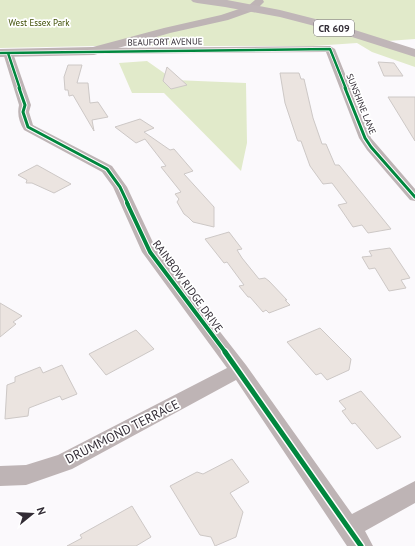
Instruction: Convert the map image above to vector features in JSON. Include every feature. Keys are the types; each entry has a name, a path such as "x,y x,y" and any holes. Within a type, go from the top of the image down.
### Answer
{"main road":[{"name":"CR 609","path":"197,0 293,8 415,44"},
{"name":"CR 609","path":"242,0 415,53"}],"street":[{"path":"94,51 168,30 224,18 256,5"},
{"name":"BEAUFORT AVENUE","path":"4,53 330,49"},
{"name":"SUNSHINE LANE","path":"330,49 365,138 371,147 415,197"},
{"name":"RAINBOW RIDGE DRIVE","path":"4,53 26,105 22,112 28,127 107,169 120,187 150,252 239,370 361,546"},
{"name":"DRUMMOND TERRACE","path":"0,476 26,475 64,462 239,370"},
{"path":"348,528 415,491"}],"green space":[{"name":"West Essex Park","path":"0,0 415,0 415,39 374,42 415,56 415,67 372,52 357,43 313,46 95,46 0,48"},
{"path":"147,61 174,80 246,83 247,143 241,171 164,93 132,93 119,63"}],"building":[{"path":"378,62 394,63 403,76 384,76"},
{"path":"68,65 82,65 77,83 88,83 90,103 98,102 108,117 92,120 94,131 73,95 69,96 68,90 65,90 64,77"},
{"path":"167,67 187,85 171,89 163,81"},
{"path":"280,73 299,73 301,79 304,79 313,118 322,144 326,144 335,165 339,165 391,229 368,233 362,225 353,227 338,205 347,203 332,183 323,184 310,166 301,141 298,141 297,139 285,103"},
{"path":"388,97 415,97 415,141"},
{"path":"140,119 154,128 144,132 170,150 174,149 193,171 184,174 214,207 214,227 193,222 184,214 177,202 179,199 175,194 181,192 161,167 166,166 145,139 136,143 115,127"},
{"path":"37,165 71,184 54,193 32,183 26,183 27,180 18,175"},
{"path":"229,232 242,249 237,250 242,258 259,279 265,278 269,281 290,305 269,313 266,310 263,312 250,297 248,297 239,286 244,285 227,262 224,263 205,239"},
{"path":"390,248 410,278 401,280 406,288 389,291 375,268 369,269 362,257 372,256 369,251"},
{"path":"0,303 22,316 13,322 16,324 0,337"},
{"path":"320,328 351,359 349,370 327,380 321,373 316,375 287,342"},
{"path":"136,330 154,349 106,375 89,354"},
{"path":"62,365 77,394 62,400 60,396 29,408 28,416 5,419 7,385 15,382 15,377 40,367 43,373"},
{"path":"361,391 401,437 377,449 355,423 352,424 342,411 346,409 339,401"},
{"path":"232,459 249,482 230,493 243,512 236,537 215,546 211,537 200,535 170,486 197,472 203,474"},
{"path":"132,506 151,537 136,546 67,546 82,538 80,535"}],"cycle path":[{"path":"0,53 330,49 365,138 371,147 415,197"},
{"path":"8,53 25,105 23,112 28,127 107,169 120,187 150,252 239,370 361,546"}]}
